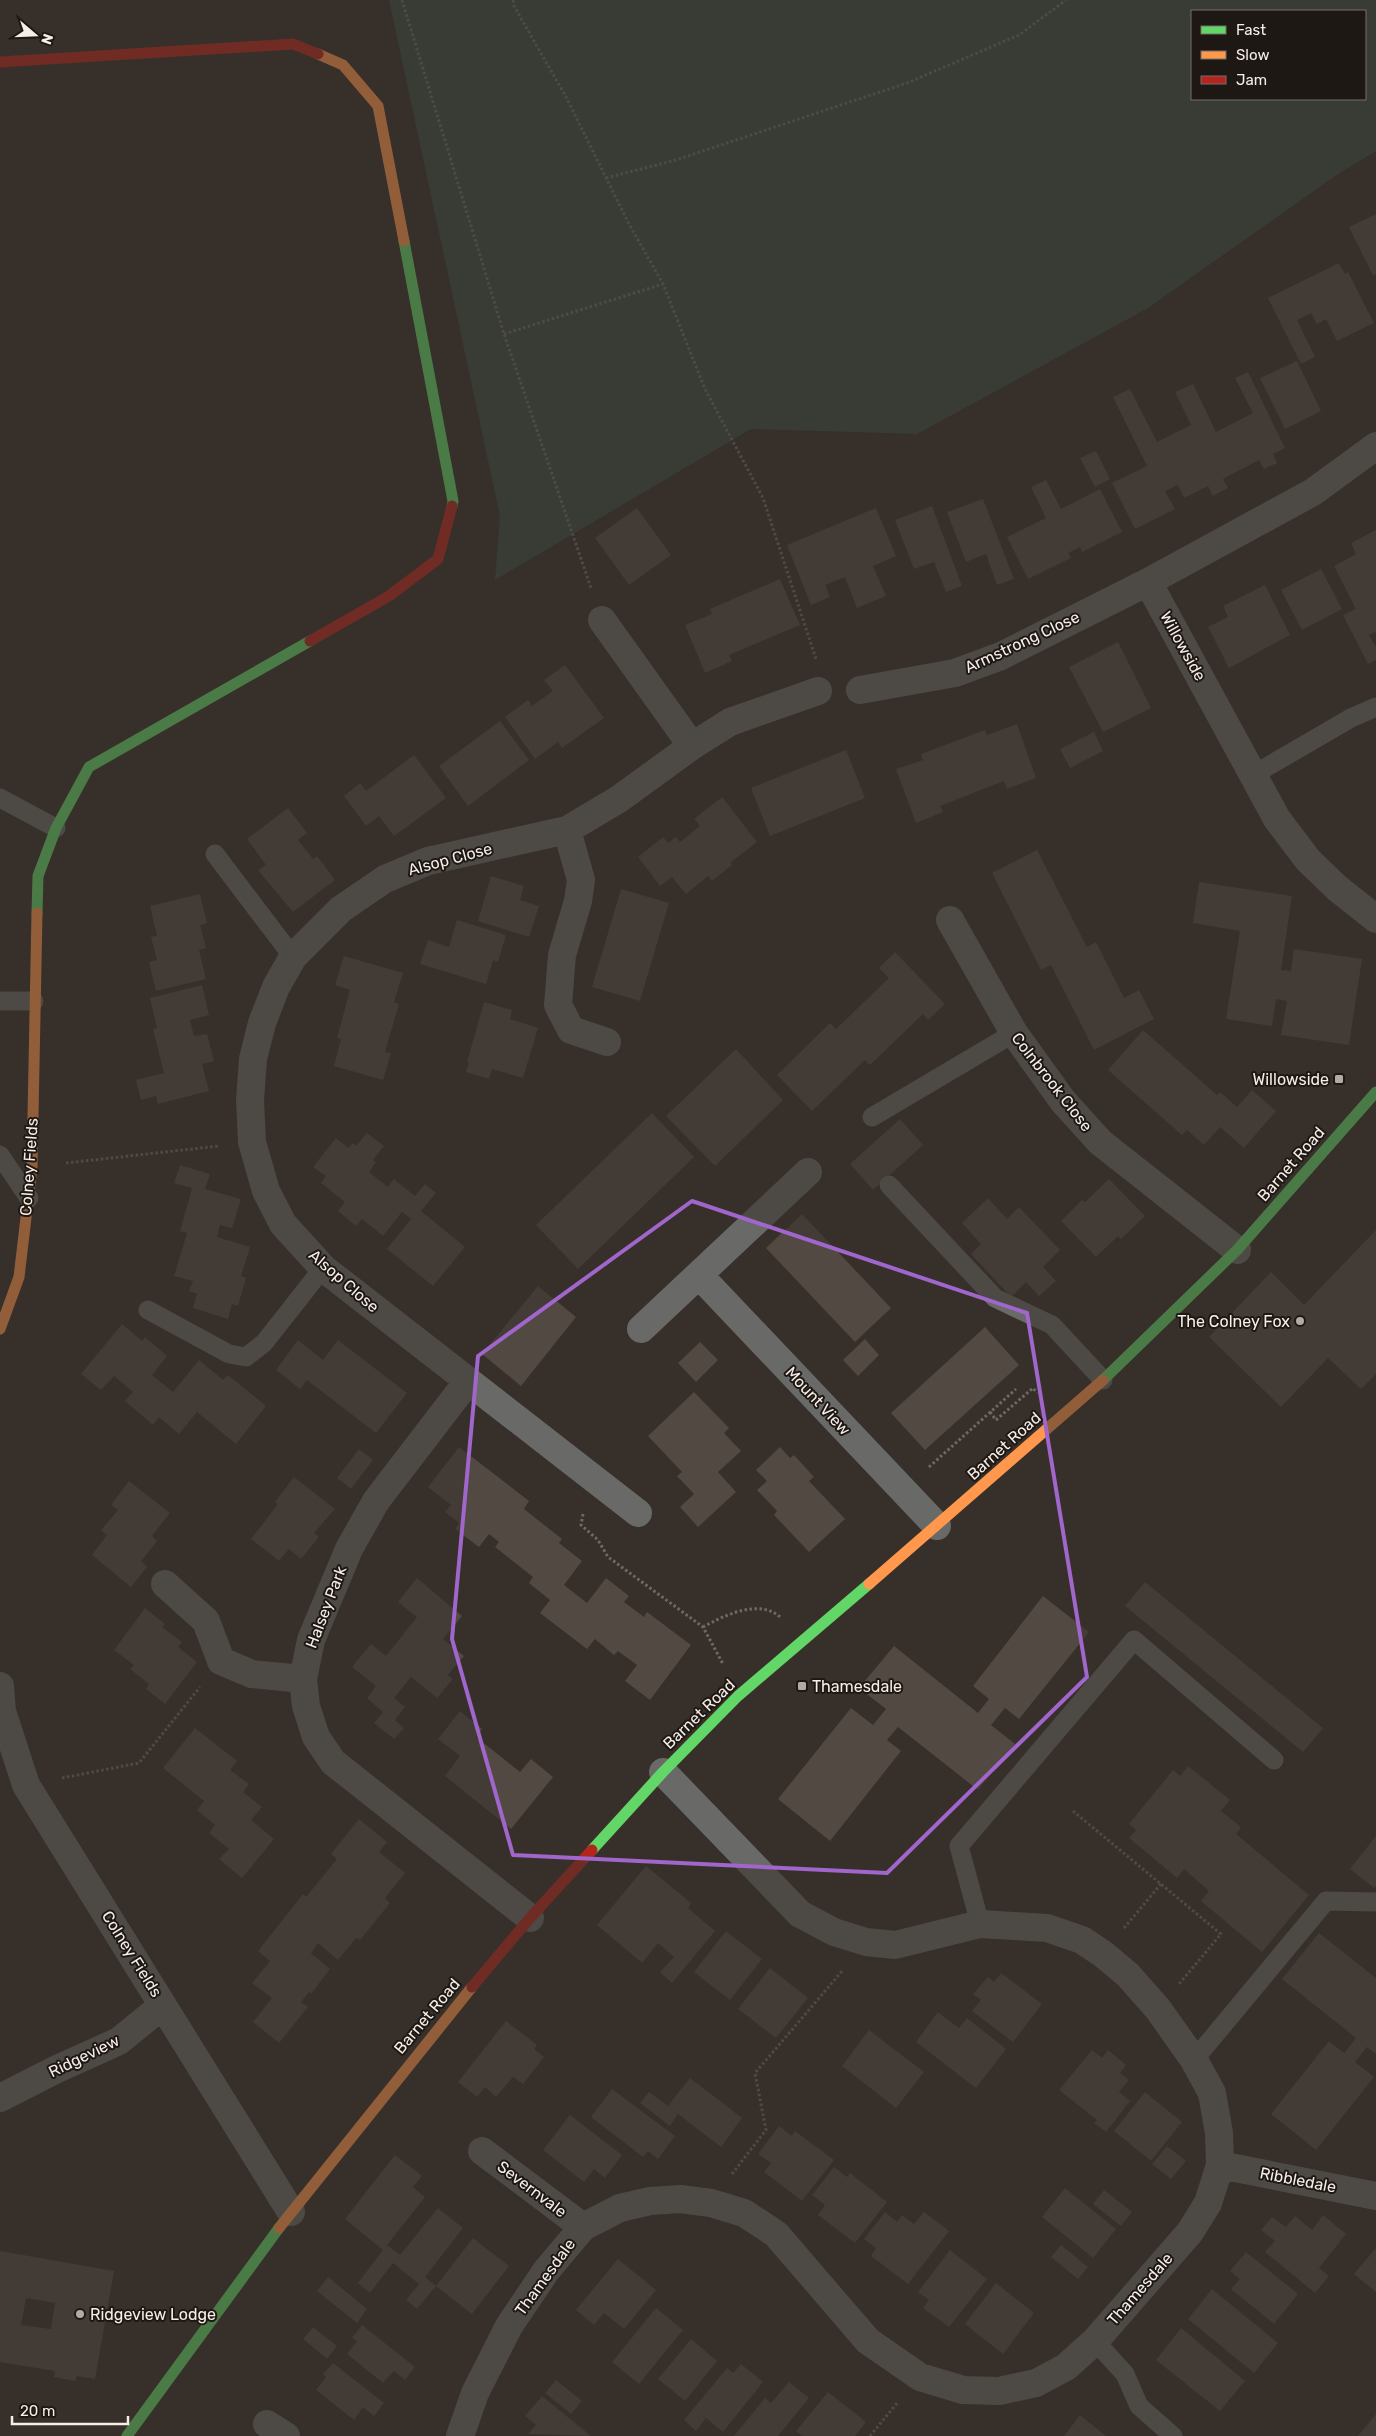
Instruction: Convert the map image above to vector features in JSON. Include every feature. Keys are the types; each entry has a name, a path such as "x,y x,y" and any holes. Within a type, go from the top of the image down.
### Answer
{"street":[{"name":"Colney Fields","path":"0,62 293,44 343,65 378,106 452,501 438,559 389,596 89,767 56,828 38,876 32,1167 19,1277 0,1329"},
{"path":"1148,582 1313,492 1376,446"},
{"name":"Armstrong Close","path":"860,690 955,673 1001,656 1148,582"},
{"name":"Willowside","path":"1148,582 1277,819 1308,860 1337,888 1376,919"},
{"path":"602,620 692,746"},
{"name":"Alsop Close","path":"638,1513 323,1268 283,1224 266,1191 252,1142 250,1100 253,1059 262,1023 276,987 294,957 341,909 385,878 428,861 567,830 619,799 692,746 730,722 818,691"},
{"path":"567,830 580,880 578,901 562,955 558,1006 571,1030 607,1042"},
{"name":"Colnbrook Close","path":"950,920 1014,1033 1063,1100 1100,1142 1237,1250"},
{"name":"Barnet Road","path":"127,2436 291,2212 428,2040 530,1918 663,1772 738,1696 937,1526 1103,1380 1237,1250 1376,1092"},
{"path":"641,1329 808,1172"},
{"name":"Mount View","path":"699,1275 937,1526"},
{"name":"Halsey Park","path":"468,1382 376,1501 358,1533 311,1640 303,1679 306,1706 316,1737 333,1762 530,1918"},
{"path":"165,1584 206,1621 220,1661 252,1674 303,1679"},
{"name":"Colney Fields","path":"0,1686 2,1711 26,1785 291,2212"},
{"name":"Thamesdale","path":"460,2436 475,2393 509,2326 546,2271 583,2227 620,2208 650,2201 680,2199 711,2202 744,2213 776,2234 868,2341 920,2378 963,2390 999,2391 1036,2383 1058,2371 1095,2342 1190,2232 1208,2203 1220,2165 1219,2133 1212,2094 1194,2060 1158,2009 1128,1975 1103,1954 1082,1940 1047,1928 980,1924 895,1945 866,1942 834,1932 800,1914 663,1772"},
{"name":"Ridgeview","path":"0,2098 119,2041 163,2005"},
{"name":"Severnvale","path":"482,2151 583,2227"},
{"name":"Ribbledale","path":"1220,2165 1376,2196"}],"lane":[{"path":"1253,775 1351,718 1376,707"},
{"path":"0,798 56,828"},
{"path":"215,854 294,957"},
{"path":"0,1001 34,1001"},
{"path":"872,1117 1014,1033"},
{"path":"0,1155 29,1198"},
{"path":"889,1184 995,1298 1052,1325 1103,1380"},
{"path":"148,1310 229,1354 246,1357 264,1344 323,1268"},
{"path":"980,1924 959,1846 1134,1640 1274,1760"},
{"path":"1194,2060 1326,1901 1376,1902"},
{"path":"1095,2342 1125,2374 1139,2406 1173,2436"}],"path":[{"path":"402,0 504,334 602,620"},
{"path":"513,0 663,284 705,388 763,498 825,688 818,691"},
{"path":"606,178 676,160 906,83 1019,35 1066,0"},
{"path":"504,334 663,284"},
{"path":"32,1167 252,1142"},
{"path":"990,1412 996,1420 1033,1388 1043,1399"},
{"path":"922,1473 1016,1389"},
{"path":"592,1477 581,1525 598,1540 608,1557 703,1627 723,1666"},
{"path":"703,1627 742,1610 758,1609 777,1614 785,1622"},
{"path":"26,1785 139,1763 220,1661"},
{"path":"1073,1811 1221,1934 1158,2009"},
{"path":"1103,1954 1161,1884"},
{"path":"711,2202 766,2130 756,2073 866,1942"},
{"path":"870,2436 920,2378"}],"highlighted area":[{"path":"692,1201 1027,1313 1087,1677 887,1873 513,1855 452,1639 478,1356"}],"green space":[{"path":"389,0 1376,0 1376,151 1338,174 1148,308 917,434 751,429 495,580 500,516"}],"building":[{"path":"1376,214 1376,274 1373,275 1349,227"},
{"path":"1339,263 1345,274 1348,272 1374,323 1337,341 1326,319 1317,324 1311,313 1297,320 1315,357 1301,364 1268,298"},
{"path":"1297,361 1321,411 1285,429 1260,378"},
{"path":"1248,372 1285,448 1273,454 1277,463 1264,469 1259,460 1223,479 1228,488 1213,496 1208,486 1184,498 1178,485 1165,491 1175,509 1135,529 1112,483 1147,466 1113,397 1130,389 1157,442 1191,425 1175,392 1193,384 1216,432 1253,413 1235,378"},
{"path":"1096,451 1110,479 1095,487 1080,458"},
{"path":"1046,480 1061,509 1100,489 1122,532 1082,552 1080,547 1068,553 1071,558 1028,579 1007,537 1046,518 1031,487"},
{"path":"983,499 1014,579 997,585 986,554 966,562 947,512"},
{"path":"932,506 962,586 946,592 934,562 914,569 895,520"},
{"path":"637,508 671,555 629,585 595,538"},
{"path":"876,508 896,556 873,566 886,596 857,608 845,577 825,585 830,597 811,605 787,545"},
{"path":"1376,530 1376,632 1369,635 1376,647 1376,660 1368,664 1343,615 1356,609 1334,566 1356,554 1351,543"},
{"path":"1321,569 1342,609 1302,630 1281,590"},
{"path":"780,579 800,625 729,655 732,661 705,673 685,625 712,614 710,609"},
{"path":"1265,585 1290,635 1229,668 1208,627 1228,617 1223,606"},
{"path":"1118,642 1151,708 1103,732 1069,667"},
{"path":"565,665 604,718 562,748 558,742 535,759 505,717 528,700 532,706 553,691 544,680"},
{"path":"500,721 529,760 468,806 439,766"},
{"path":"1017,724 1036,778 1007,789 1004,781 940,806 943,812 916,823 896,769 923,760 921,754 985,730 987,735"},
{"path":"1094,732 1103,751 1070,768 1060,749"},
{"path":"846,750 865,798 770,836 751,788"},
{"path":"414,755 446,798 394,836 379,816 366,826 344,796 360,783 366,791"},
{"path":"722,797 757,842 730,863 732,865 712,881 708,876 686,894 672,877 660,886 638,857 663,837 668,843 676,837 680,842 700,826 694,819"},
{"path":"288,808 307,833 298,840 313,859 317,856 335,880 293,912 258,870 266,865 247,839"},
{"path":"1037,850 1087,947 1096,942 1124,998 1139,990 1154,1019 1094,1050 1051,965 1041,970 992,873"},
{"path":"491,876 524,886 520,900 539,906 529,937 478,921"},
{"path":"1199,882 1292,896 1281,970 1291,971 1294,949 1362,959 1349,1045 1281,1035 1287,1001 1276,999 1272,1026 1226,1019 1240,931 1193,923"},
{"path":"621,889 669,903 640,1001 592,987"},
{"path":"200,894 207,923 200,925 206,948 199,950 206,979 156,991 149,962 157,960 151,937 157,936 150,906"},
{"path":"457,920 506,935 498,962 493,960 486,984 420,964 428,940 449,947"},
{"path":"895,952 945,1004 928,1020 923,1014 870,1065 865,1060 812,1111 777,1075 830,1023 836,1029 889,978 879,968"},
{"path":"344,956 403,973 394,1002 399,1004 385,1052 391,1053 383,1080 334,1066 341,1039 337,1038 350,990 335,985"},
{"path":"202,985 209,1015 190,1020 194,1036 207,1034 214,1061 202,1064 209,1091 158,1104 156,1096 141,1100 136,1080 164,1073 153,1029 157,1028 150,998"},
{"path":"484,1002 512,1010 510,1019 538,1028 523,1078 492,1069 489,1079 466,1072 469,1063 467,1062"},
{"path":"1143,1030 1217,1095 1220,1092 1237,1107 1252,1090 1276,1111 1244,1148 1220,1127 1204,1145 1187,1130 1182,1135 1108,1070"},
{"path":"736,1049 783,1100 715,1166 666,1116"},
{"path":"652,1113 694,1157 578,1269 536,1225"},
{"path":"900,1119 923,1145 873,1190 850,1164"},
{"path":"367,1133 384,1146 373,1160 376,1162 369,1172 388,1187 394,1179 415,1196 425,1184 436,1193 421,1211 465,1247 433,1286 387,1249 411,1219 402,1212 383,1236 362,1219 356,1226 338,1211 345,1202 321,1183 326,1176 313,1167 336,1138 348,1148 353,1143 356,1146"},
{"path":"180,1165 210,1174 205,1189 241,1199 232,1228 220,1225 217,1237 250,1247 241,1276 246,1278 238,1306 232,1304 228,1319 193,1308 197,1294 189,1291 193,1281 174,1276 187,1233 180,1231 192,1188 174,1183"},
{"path":"1109,1179 1145,1216 1121,1239 1118,1236 1096,1257 1061,1221 1082,1200 1085,1202"},
{"path":"988,1198 1007,1219 1019,1207 1060,1250 1043,1267 1056,1281 1039,1296 1026,1282 1011,1297 971,1254 981,1244 962,1223"},
{"path":"802,1214 891,1308 855,1342 766,1248"},
{"name":"The Colney Fox","path":"1376,1230 1376,1374 1361,1389 1328,1358 1281,1407 1209,1337 1271,1272 1304,1305"},
{"path":"538,1286 576,1317 521,1386 482,1354"},
{"path":"122,1324 142,1341 145,1337 167,1356 152,1375 173,1392 199,1360 223,1380 228,1375 266,1406 236,1444 197,1412 179,1434 159,1417 153,1425 125,1401 133,1392 114,1376 101,1390 81,1374"},
{"path":"985,1327 1019,1365 925,1450 891,1413"},
{"path":"865,1339 879,1355 858,1376 843,1360"},
{"path":"298,1340 323,1360 338,1340 407,1393 376,1433 307,1380 300,1389 276,1370"},
{"path":"700,1342 718,1360 696,1382 678,1363"},
{"path":"694,1392 729,1428 724,1433 741,1451 718,1472 736,1492 698,1527 680,1507 694,1494 677,1476 682,1472 648,1436"},
{"path":"459,1447 529,1501 524,1509 562,1539 559,1543 582,1561 564,1585 587,1603 606,1578 629,1596 624,1602 644,1617 647,1612 691,1645 650,1700 625,1681 637,1665 618,1651 614,1655 595,1639 587,1649 540,1613 550,1600 529,1583 533,1577 495,1547 499,1542 489,1534 479,1547 455,1529 459,1523 445,1512 451,1505 428,1487"},
{"path":"780,1447 790,1458 794,1455 814,1477 809,1481 845,1519 809,1552 774,1515 777,1511 757,1490 767,1481 756,1470"},
{"path":"359,1449 373,1460 351,1489 337,1478"},
{"path":"294,1477 335,1509 314,1533 319,1537 301,1559 289,1549 279,1561 251,1539 278,1504 275,1502"},
{"path":"129,1481 170,1513 152,1536 157,1541 141,1561 147,1567 131,1587 92,1555 107,1535 101,1530 118,1510 111,1505"},
{"path":"417,1578 462,1616 443,1639 464,1656 448,1675 453,1679 437,1698 411,1677 394,1698 405,1707 395,1720 404,1728 394,1739 374,1723 383,1712 367,1698 376,1686 352,1667 371,1644 386,1656 417,1617 398,1602"},
{"path":"1145,1582 1323,1728 1303,1752 1125,1606"},
{"path":"1043,1596 1089,1632 1019,1719 1005,1708 991,1725 1015,1744 978,1790 898,1727 887,1740 901,1751 830,1841 778,1799 851,1708 873,1725 886,1709 859,1688 894,1646 978,1713 989,1699 973,1686"},
{"path":"145,1608 165,1624 162,1627 182,1642 178,1647 197,1662 165,1704 146,1689 149,1684 130,1669 134,1665 114,1650"},
{"path":"460,1711 482,1729 476,1737 520,1772 531,1759 553,1777 511,1829 445,1776 460,1756 438,1739"},
{"path":"195,1728 237,1761 230,1770 249,1784 243,1792 262,1807 251,1820 274,1839 242,1878 219,1859 229,1849 209,1833 215,1825 197,1810 204,1801 163,1768"},
{"path":"1188,1766 1230,1800 1221,1811 1241,1827 1236,1834 1309,1895 1262,1952 1201,1901 1209,1891 1184,1869 1177,1878 1129,1838 1136,1830 1129,1824 1173,1770 1180,1776"},
{"path":"359,1819 387,1842 379,1852 405,1873 385,1898 390,1903 360,1940 356,1938 338,1960 318,1943 311,1953 330,1969 311,1994 309,1992 301,2002 308,2007 279,2043 253,2022 272,1998 252,1983 270,1961 258,1951 303,1894 306,1897 337,1859 331,1854"},
{"path":"1376,1836 1376,1886 1374,1888 1350,1869"},
{"path":"646,1866 691,1903 688,1908 715,1931 672,1983 660,1972 674,1957 658,1943 642,1963 597,1925"},
{"path":"726,1931 762,1959 730,2000 694,1972"},
{"path":"1319,1933 1376,1978 1376,2054 1367,2047 1355,2062 1374,2077 1316,2150 1271,2114 1329,2041 1344,2053 1356,2038 1282,1979"},
{"path":"770,1968 808,1998 776,2038 738,2009"},
{"path":"1001,1973 1042,2004 1013,2042 972,2011 981,2000 973,1994 988,1977 994,1982"},
{"path":"938,2012 959,2028 967,2018 1006,2049 976,2088 916,2042"},
{"path":"506,2021 537,2045 534,2049 544,2057 523,2084 513,2077 496,2097 485,2087 477,2097 458,2082"},
{"path":"869,2030 924,2072 896,2108 842,2066"},
{"path":"1092,2050 1102,2058 1108,2050 1126,2065 1120,2073 1129,2080 1119,2092 1130,2101 1106,2132 1094,2123 1097,2120 1059,2090"},
{"path":"690,2078 742,2118 721,2147 678,2114 670,2126 640,2103 649,2092 668,2106"},
{"path":"612,2089 675,2136 658,2159 648,2151 643,2157 591,2117"},
{"path":"1145,2092 1182,2122 1151,2161 1114,2131"},
{"path":"570,2115 622,2155 605,2178 594,2169 584,2182 543,2150"},
{"path":"779,2126 792,2136 795,2131 834,2160 802,2201 764,2172 771,2163 758,2154"},
{"path":"1167,2146 1186,2161 1171,2179 1152,2164"},
{"path":"395,2155 422,2176 413,2187 425,2197 387,2245 400,2255 438,2208 463,2228 425,2277 436,2286 417,2309 406,2300 419,2284 393,2263 370,2293 358,2283 383,2250 345,2219"},
{"path":"834,2167 847,2177 850,2173 887,2202 855,2243 818,2215 825,2205 812,2195"},
{"path":"1065,2188 1116,2229 1093,2258 1042,2217"},
{"path":"1104,2190 1132,2212 1121,2226 1093,2204"},
{"path":"885,2212 897,2222 902,2215 914,2224 924,2212 949,2231 908,2284 871,2256 876,2248 864,2239"},
{"path":"1323,2215 1346,2234 1319,2268 1329,2276 1315,2293 1265,2252 1275,2241 1261,2230 1272,2217 1286,2227 1295,2216 1312,2230"},
{"path":"473,2238 509,2266 472,2314 436,2286"},
{"path":"1061,2245 1088,2267 1078,2279 1051,2257"},
{"path":"1376,2248 1376,2292 1354,2274"},
{"path":"950,2250 987,2279 949,2327 923,2308 929,2300 918,2292"},
{"name":"Ridgeview Lodge","path":"0,2251 114,2271 95,2379 77,2376 75,2381 54,2377 55,2371 0,2362","holes":["26,2298 55,2303 51,2329 21,2325"]},
{"path":"1246,2252 1298,2294 1274,2324 1231,2289 1240,2279 1230,2271"},
{"path":"618,2259 656,2290 624,2329 604,2313 594,2325 576,2310"},
{"path":"328,2277 367,2309 357,2323 317,2291"},
{"path":"996,2283 1034,2313 1003,2354 965,2324"},
{"path":"1212,2289 1278,2343 1254,2373 1188,2319"},
{"path":"656,2308 683,2330 639,2384 612,2362"},
{"path":"362,2325 415,2367 405,2380 394,2371 383,2383 347,2354 357,2341 352,2338"},
{"path":"313,2327 337,2346 327,2359 303,2339"},
{"path":"1181,2328 1245,2381 1220,2411 1156,2360"},
{"path":"691,2339 717,2361 685,2401 658,2379"},
{"path":"333,2363 384,2403 374,2416 363,2407 354,2420 316,2390 326,2377 323,2374"},
{"path":"741,2364 763,2382 723,2432 706,2418 696,2431 684,2420 727,2368 733,2373"},
{"path":"556,2380 582,2401 571,2414 545,2393"},
{"path":"789,2382 809,2398 778,2436 734,2436 765,2398 771,2403"},
{"path":"828,2392 866,2422 855,2436 802,2436 796,2431"},
{"path":"542,2396 591,2436 528,2434 536,2425 525,2416"},
{"path":"1376,2414 1376,2436 1358,2436"},
{"path":"1080,2415 1106,2436 1064,2436"}],"traffic: fast":[{"path":"404,241 453,501 452,506"},
{"path":"37,913 38,876 56,828 89,767 310,641"},
{"path":"1103,1380 1237,1250 1376,1092"},
{"path":"592,1850 663,1772 738,1696 869,1584"},
{"path":"127,2436 279,2228"}],"traffic: slow":[{"path":"318,54 343,65 378,106 404,241"},
{"path":"0,1329 19,1277 32,1167 37,913"},
{"path":"869,1584 1103,1380"},
{"path":"279,2228 472,1987"}],"traffic: jam":[{"path":"0,62 293,44 318,54"},
{"path":"310,641 389,596 438,559 452,506"},
{"path":"472,1987 530,1918 592,1850"}],"place":[{"name":"Willowside","path":"1339,1079"},
{"name":"The Colney Fox","path":"1300,1321"},
{"name":"Thamesdale","path":"802,1686"},
{"name":"Ridgeview Lodge","path":"80,2314"}]}
